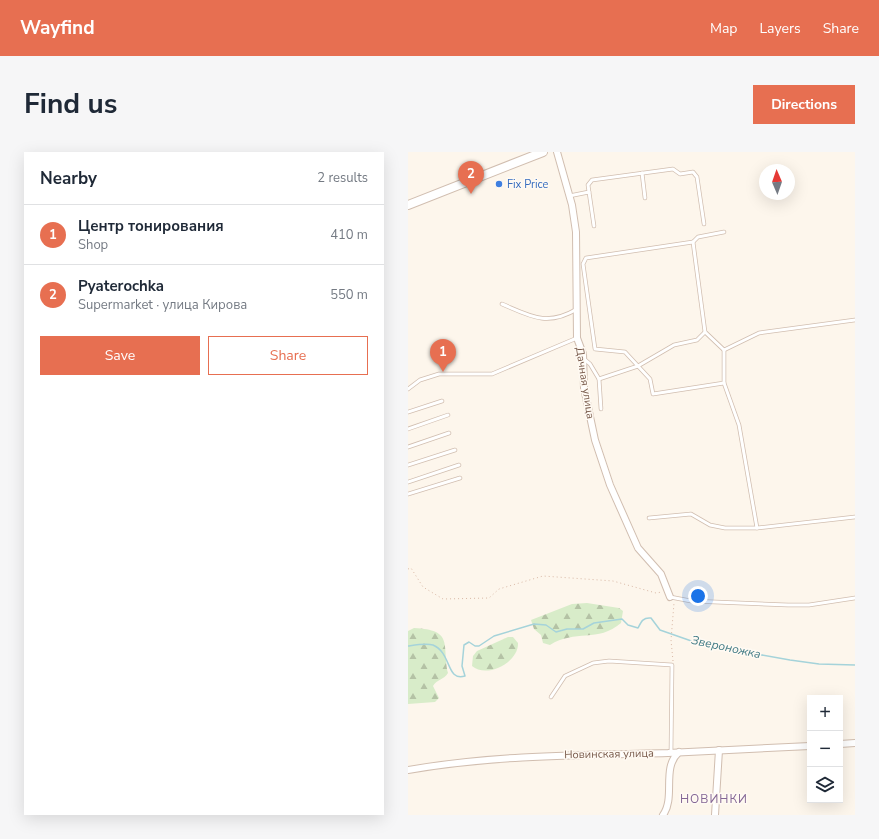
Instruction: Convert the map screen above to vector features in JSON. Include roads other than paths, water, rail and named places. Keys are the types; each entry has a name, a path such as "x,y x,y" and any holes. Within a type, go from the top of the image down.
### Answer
{"street":[{"path":"408,205 543,152"},
{"name":"Дачная улица","path":"557,152 569,196 576,232 577,338 583,358 584,388 592,425 610,485 638,548 661,574 669,594"},
{"path":"843,744 855,743"},
{"name":"Новинская улица","path":"408,770 472,760 557,755 679,752 807,746"},
{"path":"715,815 719,750"},
{"path":"662,752 667,756 671,763"},
{"path":"665,814 671,763 679,752"}],"lane":[{"path":"594,226 588,185 592,180 673,169 680,174 693,172 697,177 704,224"},
{"path":"642,173 645,198"},
{"path":"569,196 589,192"},
{"path":"724,232 698,237 693,242 588,256 584,260 595,349 625,352 650,379 653,394 724,383"},
{"path":"693,242 705,332 724,350 724,383 739,425 757,528"},
{"path":"502,304 537,319 553,319 566,316 577,309"},
{"path":"724,350 759,334 855,320"},
{"path":"599,379 638,366 674,345 697,340 705,332"},
{"path":"408,389 420,380 439,374 492,374 577,338"},
{"path":"583,358 590,364 599,379 601,409"},
{"path":"408,412 442,401"},
{"path":"408,429 448,415"},
{"path":"408,447 449,433"},
{"path":"408,465 455,450"},
{"path":"408,482 459,465"},
{"path":"408,494 460,478"},
{"path":"649,518 691,514 710,526 725,528 757,528 855,517"},
{"path":"669,594 691,601 788,605 809,605 855,598"},
{"path":"551,697 566,676 593,663 609,661 630,664 672,665 674,667 671,752"}],"waterway":[{"name":"Звероножка","path":"408,646 424,644 433,645 439,649 452,671 459,677 465,676 462,666 464,645 469,642 475,646 479,646 494,636 534,624 546,625 556,632 567,629 583,629 594,623 622,619 628,625 638,628 644,619 651,618 660,630 700,644 819,664 855,665"}],"place":[{"name":"Fix Price","path":"499,184"},
{"name":"Pyaterochka","path":"471,194"},
{"name":"Центр тонирования","path":"443,372"}],"district":[{"name":"НОВИНКИ","path":"714,799"}]}
